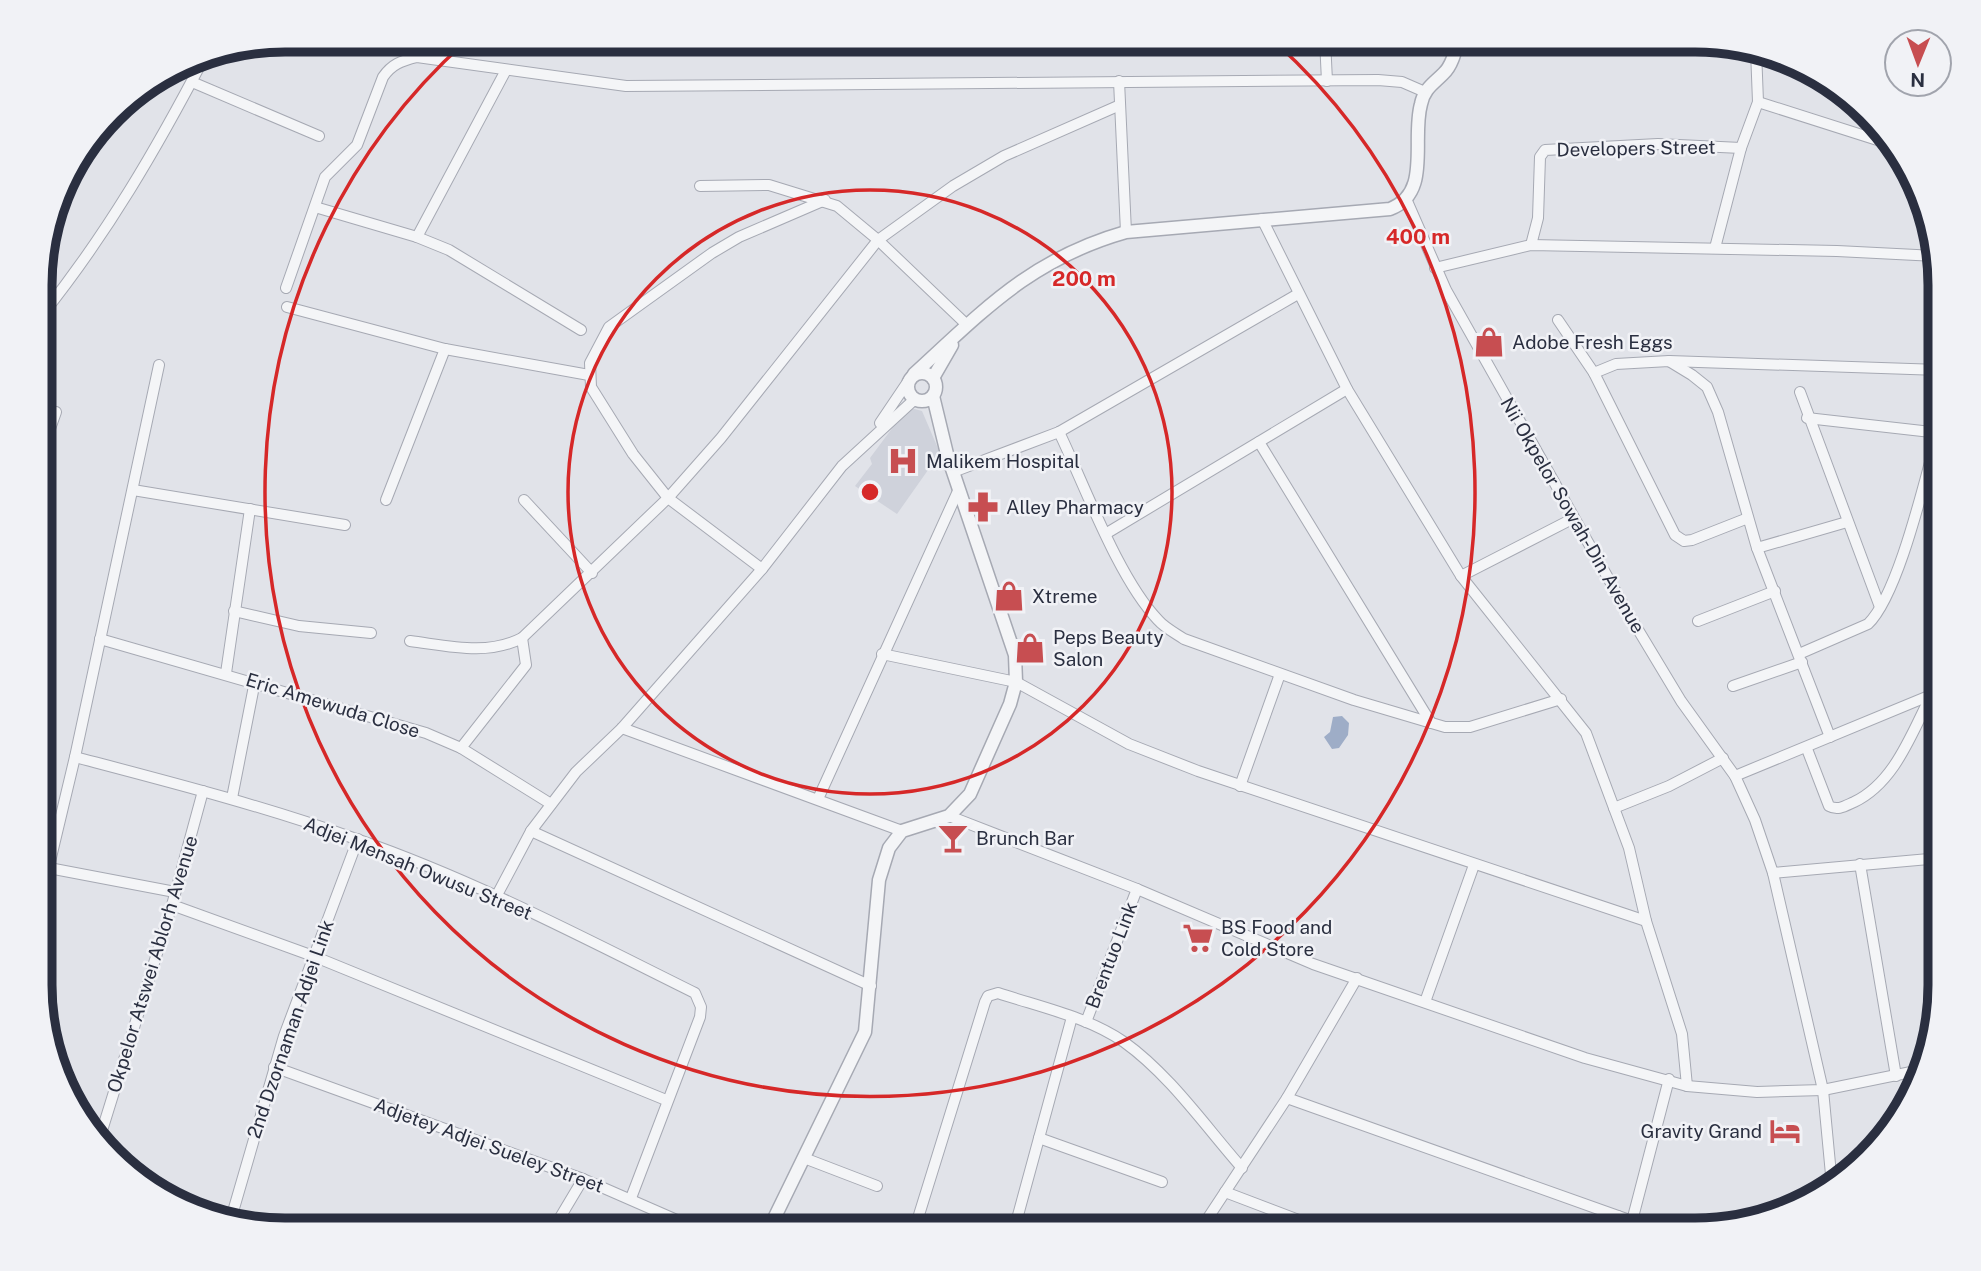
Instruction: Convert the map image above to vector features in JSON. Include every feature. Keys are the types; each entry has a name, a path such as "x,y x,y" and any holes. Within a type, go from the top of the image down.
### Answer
{"street":[{"path":"1326,52 1327,81"},
{"path":"870,438 912,377 1002,293 1088,243 1126,232 1390,209 1407,201 1416,183 1419,116 1425,92 1450,65 1454,52"},
{"path":"286,288 325,177 358,145 389,68 400,61 417,57 626,86 1327,81 1402,82 1417,86 1425,92"},
{"path":"1715,248 1741,148 1758,102 1756,60"},
{"path":"417,237 506,70"},
{"path":"52,302 97,245 142,175 197,71"},
{"path":"1119,81 1126,232"},
{"path":"191,82 319,136"},
{"path":"1758,102 1877,140"},
{"path":"410,642 480,649 503,648 522,638 668,498 729,427 878,240 953,186 1004,156 1121,105"},
{"name":"Developers Street","path":"1531,245 1538,218 1540,157 1548,149 1658,144 1741,148"},
{"path":"701,186 769,185 825,200 878,240 963,329"},
{"path":"762,569 668,498 633,454 591,387 590,363 609,327 739,237 825,200"},
{"name":"Nii Okpelor Sowah-Din Avenue","path":"1407,201 1435,268 1574,518 1681,701 1735,776 1755,820 1773,873 1823,1090 1831,1174"},
{"path":"315,207 417,237 481,268 581,330"},
{"path":"1262,219 1346,389 1461,576 1586,733 1629,848 1646,921 1682,1034 1687,1086"},
{"path":"1435,268 1531,245 1927,256"},
{"path":"953,471 1059,432 1298,294"},
{"path":"287,307 445,349 589,375"},
{"path":"1558,320 1594,373 1675,535 1684,541 1692,540 1748,518"},
{"path":"933,378 963,329"},
{"path":"386,500 445,349"},
{"path":"1594,373 1616,364 1669,361 1928,370"},
{"path":"1669,361 1692,374 1707,387 1718,412 1758,548 1830,737"},
{"path":"52,855 159,365"},
{"path":"774,1218 865,1032 872,986 881,869 889,848 902,831 949,816 978,781 1016,682 1015,655 939,432 933,378 926,373 912,377 907,387 939,432"},
{"path":"1107,533 1346,389"},
{"path":"1800,392 1807,418 1880,607"},
{"path":"497,895 531,831 576,772 622,728 762,569 842,466 870,438 918,400 933,396"},
{"path":"52,423 56,412"},
{"path":"1807,418 1928,432"},
{"path":"1059,432 1107,533 1146,606 1160,623 1184,639 1280,674 1431,723 1470,727 1561,699"},
{"path":"1259,442 1431,723"},
{"path":"1733,687 1868,624 1880,607 1900,563 1928,470"},
{"path":"133,490 345,525"},
{"path":"818,799 958,491"},
{"path":"524,500 592,573"},
{"path":"226,673 250,509"},
{"path":"1461,576 1574,518"},
{"path":"1758,548 1847,522"},
{"path":"1698,621 1775,591"},
{"path":"234,611 299,626 371,633"},
{"path":"461,748 526,665 522,638"},
{"name":"Eric Amewuda Close","path":"100,639 255,681 426,733 461,748 551,804"},
{"path":"882,654 1016,682 1129,744 1240,786 1646,921"},
{"path":"1240,786 1280,674"},
{"path":"232,798 255,681"},
{"path":"1735,776 1807,749 1928,696"},
{"path":"1807,749 1829,806 1834,809 1842,808 1873,793 1890,774 1928,701"},
{"path":"622,728 902,831"},
{"name":"Adjei Mensah Owusu Street","path":"75,757 232,798 358,839 497,895 695,993 701,1007 700,1017 666,1100"},
{"path":"1614,808 1669,786 1723,758"},
{"name":"Okpelor Atswei Ablorh Avenue","path":"103,1129 172,905 203,791"},
{"path":"949,816 1137,889 1313,964 1586,1058 1687,1086 1757,1092 1823,1090 1911,1072"},
{"path":"531,831 872,986"},
{"name":"2nd Dzornaman Adjei Link","path":"233,1213 274,1067 358,839"},
{"path":"1773,873 1928,859"},
{"path":"1860,864 1896,1076"},
{"path":"1425,1002 1474,865"},
{"path":"52,869 175,892"},
{"name":"Brentuo Link","path":"1086,1022 1137,889"},
{"path":"172,905 313,956 666,1100 631,1198"},
{"path":"1208,1218 1287,1098 1357,978"},
{"path":"918,1218 988,996 998,993 1086,1022 1123,1042 1153,1067 1242,1168"},
{"path":"1017,1218 1072,1017"},
{"name":"Adjetey Adjei Sueley Street","path":"274,1067 583,1179 674,1218"},
{"path":"1633,1218 1669,1079"},
{"path":"1287,1098 1624,1218"},
{"path":"1039,1138 1162,1182"},
{"path":"804,1158 877,1186"},
{"path":"560,1218 583,1179"},
{"path":"1225,1192 1293,1218"}],"shaded area":[{"name":"Malikem Hospital","path":"911,408 922,411 940,453 897,514 855,486 872,464 870,458 905,411"}],"water":[{"path":"1342,716 1349,723 1348,735 1339,748 1332,749 1324,737 1330,732 1333,717"}],"place":[{"name":"Adobe Fresh Eggs","path":"1489,342"},
{"name":"Malikem Hospital","path":"903,461"},
{"name":"Alley Pharmacy","path":"983,507"},
{"name":"Xtreme","path":"1009,596"},
{"name":"Peps Beauty Salon","path":"1030,648"},
{"name":"Brunch Bar","path":"953,838"},
{"name":"BS Food and Cold Store","path":"1198,938"},
{"name":"Gravity Grand","path":"1785,1131"}]}
